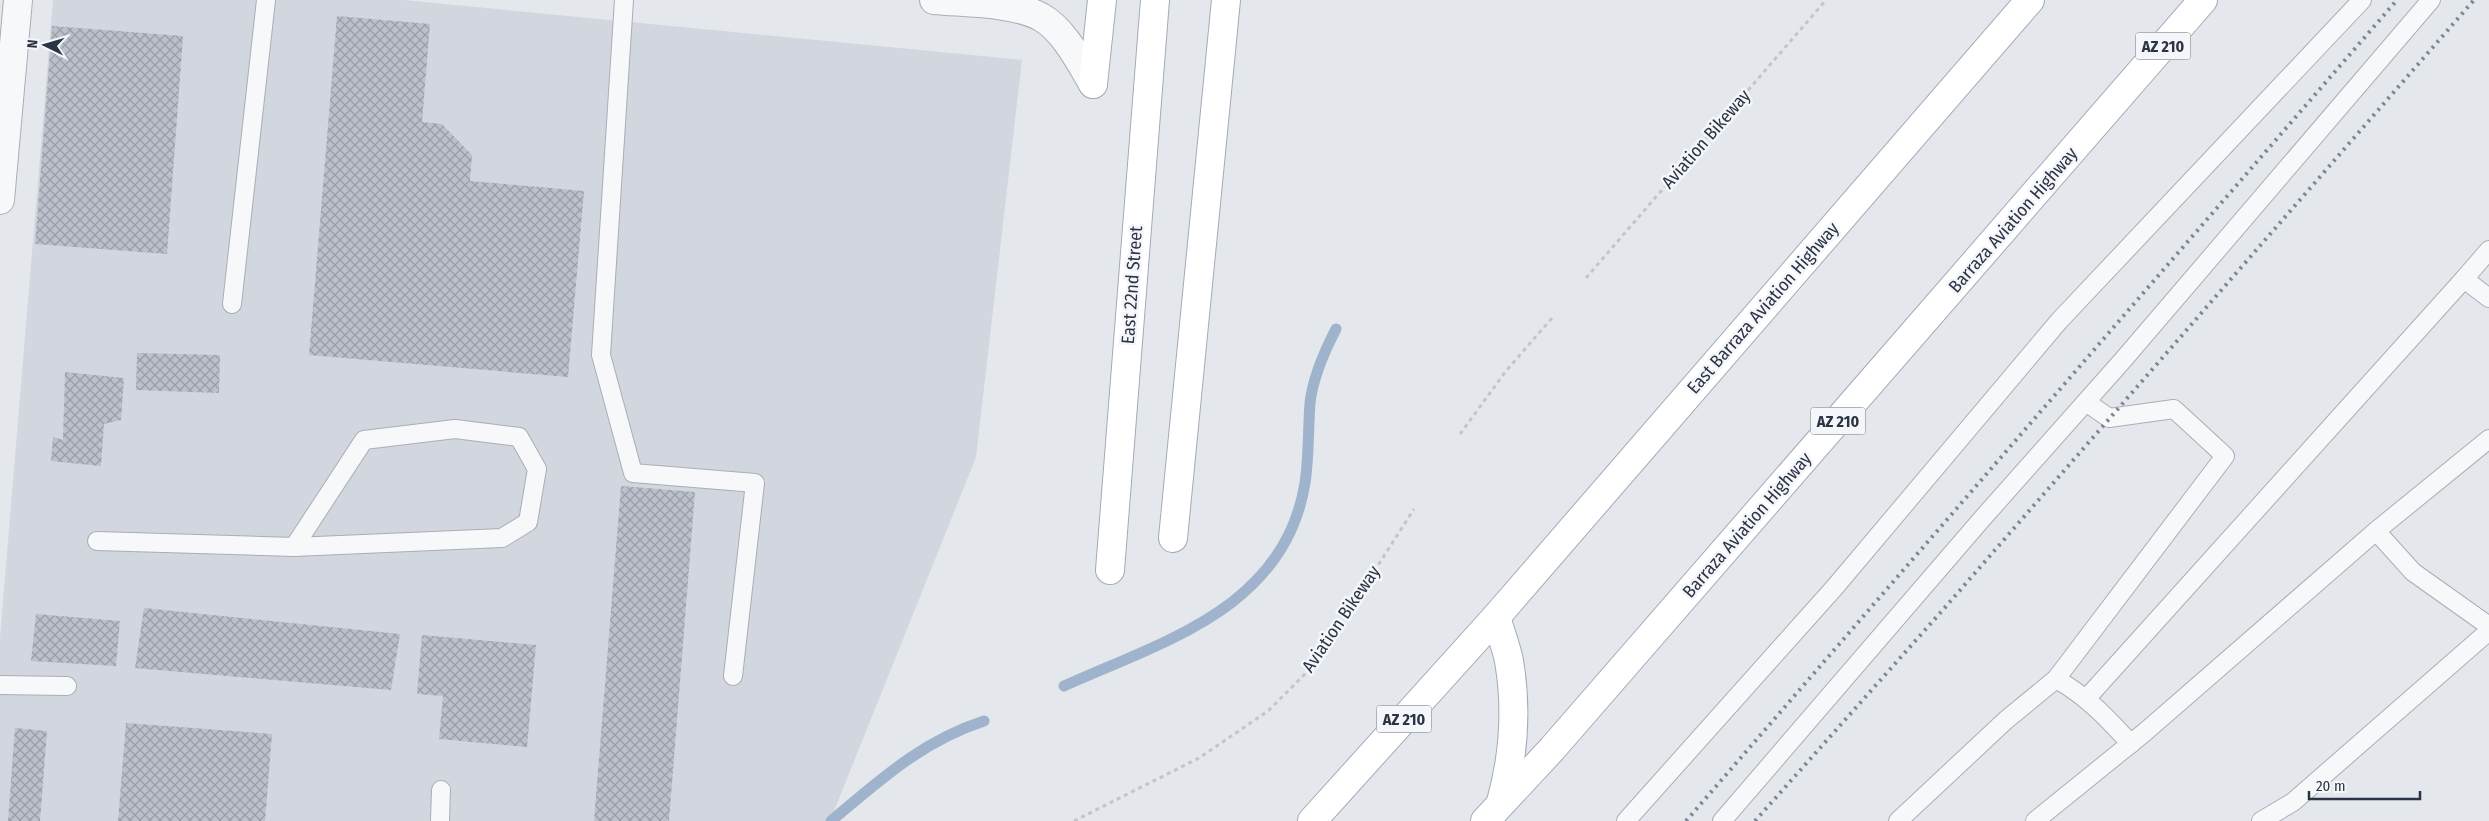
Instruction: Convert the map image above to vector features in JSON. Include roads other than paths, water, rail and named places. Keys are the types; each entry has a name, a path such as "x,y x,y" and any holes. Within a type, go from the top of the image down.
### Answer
{"main road":[{"path":"1093,84 1102,0"},
{"name":"East 22nd Street","path":"1110,570 1155,0"},
{"path":"1173,538 1226,0"},
{"name":"East Barraza Aviation Highway","path":"1496,616 2030,0"},
{"name":"Barraza Aviation Highway","path":"1493,812 1571,727 2203,0"},
{"path":"1493,812 1511,766 1514,711 1509,660 1496,616"},
{"name":"AZ 210","path":"1312,821 1496,616"}],"street":[{"path":"0,200 18,0"},
{"path":"934,0 1008,7 1042,18 1071,45 1093,84"},
{"path":"1008,7 1042,0"}],"lane":[{"path":"232,304 266,0"},
{"path":"624,0 601,355 633,473 755,483 733,676"},
{"path":"1626,821 1835,587 2059,321 2362,0"},
{"path":"1731,817 2431,0"},
{"path":"2086,699 2489,250"},
{"path":"2464,279 2489,298"},
{"path":"1898,821 2006,720 2056,679 2225,456 2174,409 2109,418 2086,402"},
{"path":"97,541 294,547 502,538 528,522 537,469 519,437 455,429 364,440 294,547"},
{"path":"2035,821 2131,744 2376,531 2489,439"},
{"path":"2376,531 2413,572 2489,626"},
{"path":"2261,821 2293,802 2489,631"},
{"path":"2056,679 2096,705 2131,744"},
{"path":"0,685 67,686"},
{"path":"440,821 441,790"}],"waterway":[{"path":"1064,686 1179,635 1214,614 1246,590 1273,561 1293,526 1305,483 1311,393 1327,347 1336,329"},
{"path":"831,821 885,777 921,751 941,739 984,721"}],"railway":[{"path":"1686,821 2397,0"},
{"path":"1755,821 1941,612 2474,0"}]}
